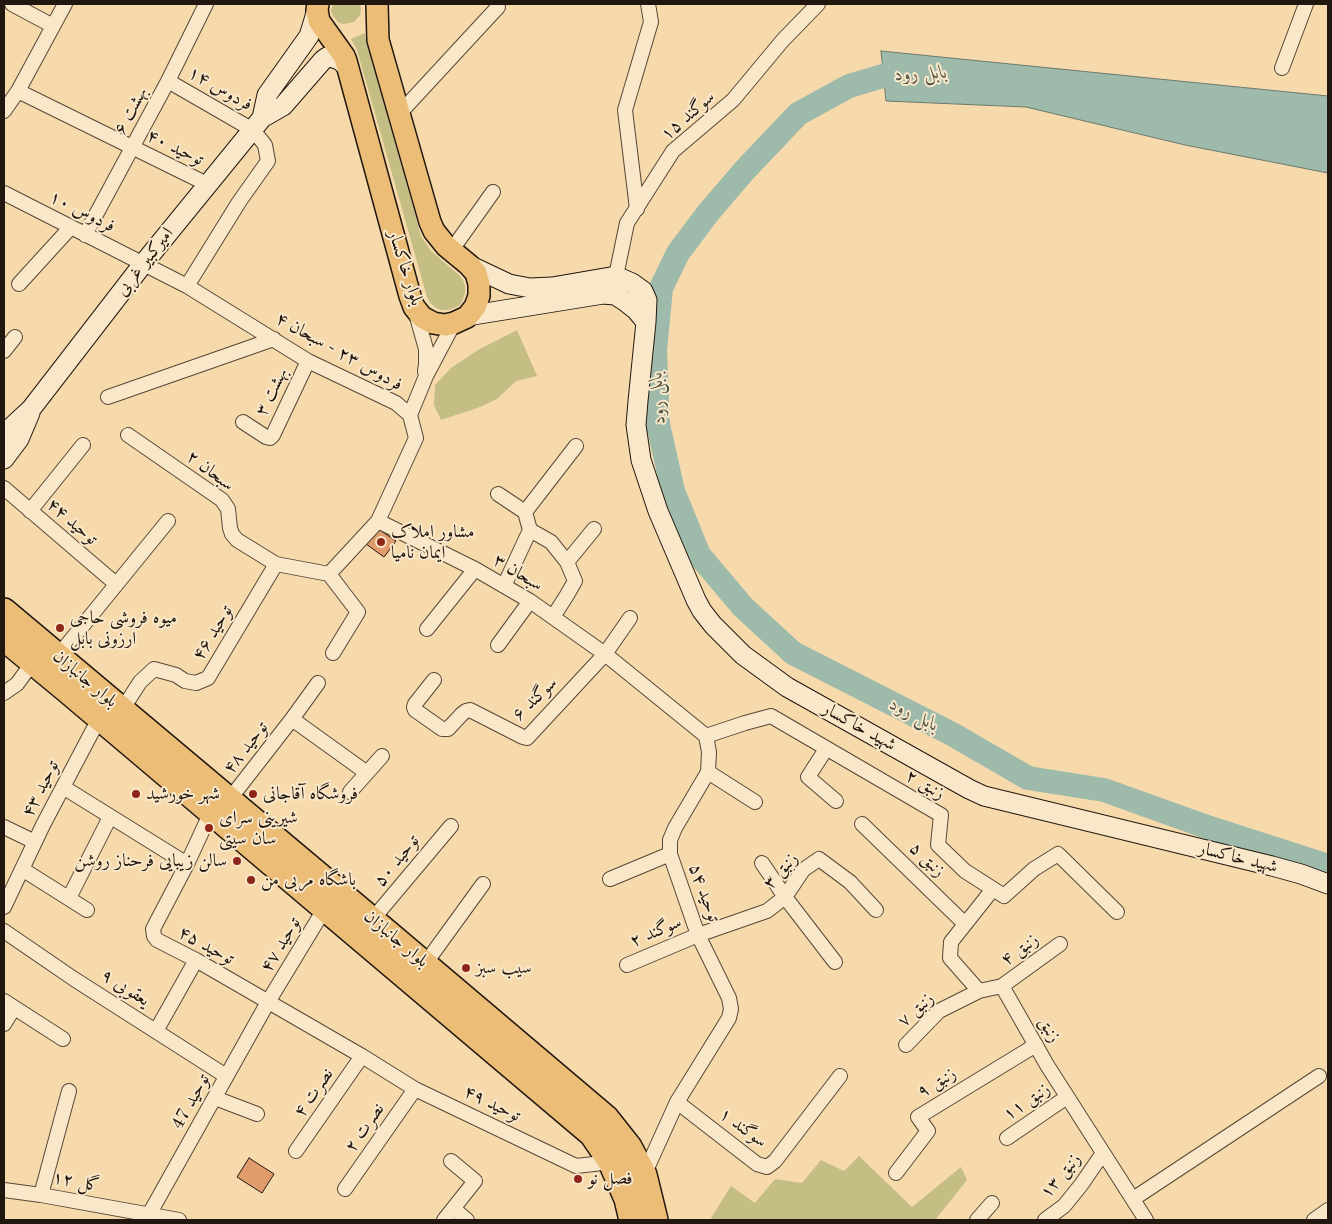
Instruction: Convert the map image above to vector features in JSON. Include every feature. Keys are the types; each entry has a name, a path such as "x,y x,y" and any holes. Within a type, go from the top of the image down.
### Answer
{"highway":[{"name":"بلوار جانبازان","path":"4,611 58,656 111,714"},
{"name":"بلوار جانبازان","path":"4,638 33,662 111,714 220,806 372,920 606,1118 630,1147 644,1175 654,1220"},
{"name":"بلوار جانبازان","path":"220,806 325,908 592,1134 611,1162 627,1199 632,1220"}],"main road":[{"path":"377,9 378,40 430,222 441,240 476,273 479,284 479,296 475,307 461,320"},
{"name":"بلوار خاکسار","path":"320,15 344,56 348,67 414,307 422,317 433,323 445,325 461,320"},
{"name":"امیرکبیر غربی","path":"258,124 267,95 309,36 320,15"},
{"name":"امیرکبیر غربی","path":"4,434 31,409 143,264 258,124 283,106 322,60 328,57 333,58 348,67"},
{"path":"469,265 510,284 530,288 552,287 616,276"},
{"name":"شهید خاکسار","path":"616,276 632,283 642,291 647,300 636,425 642,460 658,511 702,611 721,634 749,659 787,687 984,796 1272,866 1328,884"},
{"path":"461,320 603,294 615,296 626,302 646,322"},
{"name":"امیرکبیر غربی","path":"4,459 19,439 31,409"}],"street":[{"path":"12,4 53,26"},
{"path":"4,111 18,91 65,4"},
{"name":"بهشت ۶","path":"85,235 168,81 206,4"},
{"path":"636,209 625,110 651,22 648,4"},
{"name":"سوگند ۱۵","path":"616,276 628,224 673,151 733,100 783,40 818,4"},
{"path":"1282,68 1306,4"},
{"path":"399,114 498,7"},
{"name":"فردوس ۱۴","path":"168,81 258,124"},
{"name":"توحید ۴۰","path":"18,91 207,184"},
{"path":"187,286 239,202 268,161 258,124"},
{"path":"451,251 493,192"},
{"name":"فردوس ۱۰","path":"4,193 143,264"},
{"path":"18,284 71,228"},
{"name":"فردوس ۲۳ - سبحان ۴","path":"143,264 187,286 308,361 396,403 410,415 416,438 378,521 329,574"},
{"path":"414,307 426,349 426,376"},
{"path":"410,415 426,376 461,320"},
{"path":"4,351 15,337"},
{"path":"108,397 274,339"},
{"name":"بهشت ۳","path":"243,422 270,438 308,361"},
{"name":"سبحان ۲","path":"128,435 222,500 228,509 232,534 237,540 276,564"},
{"path":"30,511 83,445"},
{"path":"525,512 576,446"},
{"name":"توحید ۴۴","path":"4,488 116,584"},
{"path":"498,494 525,512 530,530 504,586"},
{"path":"58,656 168,521"},
{"name":"سبحان ۳","path":"378,521 475,569 530,601 605,654"},
{"path":"567,562 594,529"},
{"path":"530,530 551,542 567,562 575,581 553,617"},
{"path":"276,564 329,574 358,612 333,653"},
{"name":"توحید ۴۶","path":"111,714 154,669 176,675 185,681 196,683 208,678 276,564"},
{"path":"427,629 475,569"},
{"path":"498,646 530,601"},
{"path":"630,618 605,654 706,736 709,752 708,772 754,802"},
{"name":"سوگند ۶","path":"434,680 414,707 415,710 442,729 448,729 462,714 470,710 527,738 605,654"},
{"path":"4,693 17,684 33,662"},
{"name":"توحید ۴۸","path":"220,806 292,719 318,683"},
{"name":"توحید ۴۳","path":"4,907 63,787 111,714"},
{"name":"زنبق ۲","path":"706,736 771,716 941,815 938,845 965,871 993,889"},
{"name":"توحید ۴۸","path":"292,719 367,773"},
{"path":"826,749 808,777 836,801"},
{"path":"350,792 382,756"},
{"name":"توحید ۵۴","path":"644,1175 677,1102 729,1018 731,1009 730,998 698,935 670,854 670,840 675,828 708,772"},
{"path":"63,787 187,864"},
{"name":"توحید ۴۵","path":"220,806 153,929 156,940 196,960 362,1056"},
{"path":"69,898 110,816"},
{"name":"زنبق ۵","path":"862,824 965,924"},
{"name":"توحید ۵۰","path":"372,920 451,826"},
{"path":"4,828 35,842"},
{"path":"610,879 670,854"},
{"path":"1002,986 979,991 950,958 951,942 993,889 1004,896 1034,869 1058,854 1117,912"},
{"name":"زنبق ۳","path":"698,935 767,911 785,897 802,870 819,859 850,882 876,910"},
{"path":"762,863 785,897 835,962"},
{"path":"22,869 88,910"},
{"path":"425,964 483,884"},
{"name":"توحید ۴۷","path":"268,1002 325,908"},
{"name":"یعقوبی ۹","path":"4,932 226,1076"},
{"name":"سوگند ۲","path":"627,965 698,935"},
{"name":"زنبق ۴","path":"1002,986 1060,944"},
{"path":"156,1031 196,960"},
{"name":"زنبق","path":"1002,986 1067,1097 1146,1220"},
{"name":"زنبق ۷","path":"906,1045 939,1011 979,991"},
{"name":"توحید 47","path":"148,1217 268,1002"},
{"path":"4,1024 9,1005 63,1040"},
{"name":"زنبق ۹","path":"896,1173 928,1131 918,1117 1036,1045"},
{"name":"توحید ۴۹","path":"362,1056 415,1088 576,1166 611,1162"},
{"name":"نصرت ۴","path":"296,1151 362,1056"},
{"name":"سوگند ۱","path":"677,1102 756,1164 767,1167 775,1161 840,1076"},
{"path":"1133,1199 1319,1076"},
{"name":"نصرت ۲","path":"345,1189 415,1088"},
{"name":"گل ۱۲","path":"68,1091 40,1195 148,1217 179,1220"},
{"name":"زنبق ۱۱","path":"1007,1138 1067,1097"},
{"path":"215,1098 257,1114"},
{"name":"زنبق ۱۳","path":"1045,1220 1064,1206 1103,1153"},
{"path":"444,1220 475,1181 451,1161"},
{"path":"4,1190 40,1195"},
{"path":"977,1220 992,1203"},
{"path":"454,1209 467,1220"}],"shaded area":[{"path":"333,4 360,4 360,15 354,22 339,23 331,11"},
{"path":"365,33 421,236 431,251 459,275 465,286 465,293 460,305 448,310 441,310 435,307 427,297 357,50 351,39"},
{"path":"517,330 537,376 516,381 497,399 480,407 441,420 434,405 435,385 451,368 478,350"},
{"path":"859,1156 912,1207 961,1167 967,1180 935,1220 713,1220 711,1218 731,1186 755,1203 775,1179 802,1183 821,1160 844,1171"}],"water":[{"path":"881,51 1328,96 1328,173 1185,145 1026,107 886,101"}],"building":[{"name":"مشاور املاک ایمان نامیا","path":"377,528 396,541 384,557 366,544"},
{"path":"249,1158 274,1174 262,1193 237,1177"}],"waterway":[{"name":"بابل رود","path":"916,72 900,71 849,86 798,114 744,171 708,213 678,253 661,288 655,350 658,424 673,491 699,555 743,607 793,653 952,734 1028,778 1104,790 1210,828 1328,866"}],"place":[{"name":"مشاور املاک ایمان نامیا","path":"381,542"},
{"name":"میوه فروشی حاجی ارزونی بابل","path":"60,628"},
{"name":"شهر خورشید","path":"136,794"},
{"name":"فروشگاه آقاجانی","path":"253,794"},
{"name":"شیرینی سرای سان سیتی","path":"209,828"},
{"name":"سالن زیبایی فرحناز روشن","path":"237,861"},
{"name":"باشگاه مربی من","path":"251,880"},
{"name":"سیب سبز","path":"466,968"},
{"name":"فصل نو","path":"578,1179"}]}
